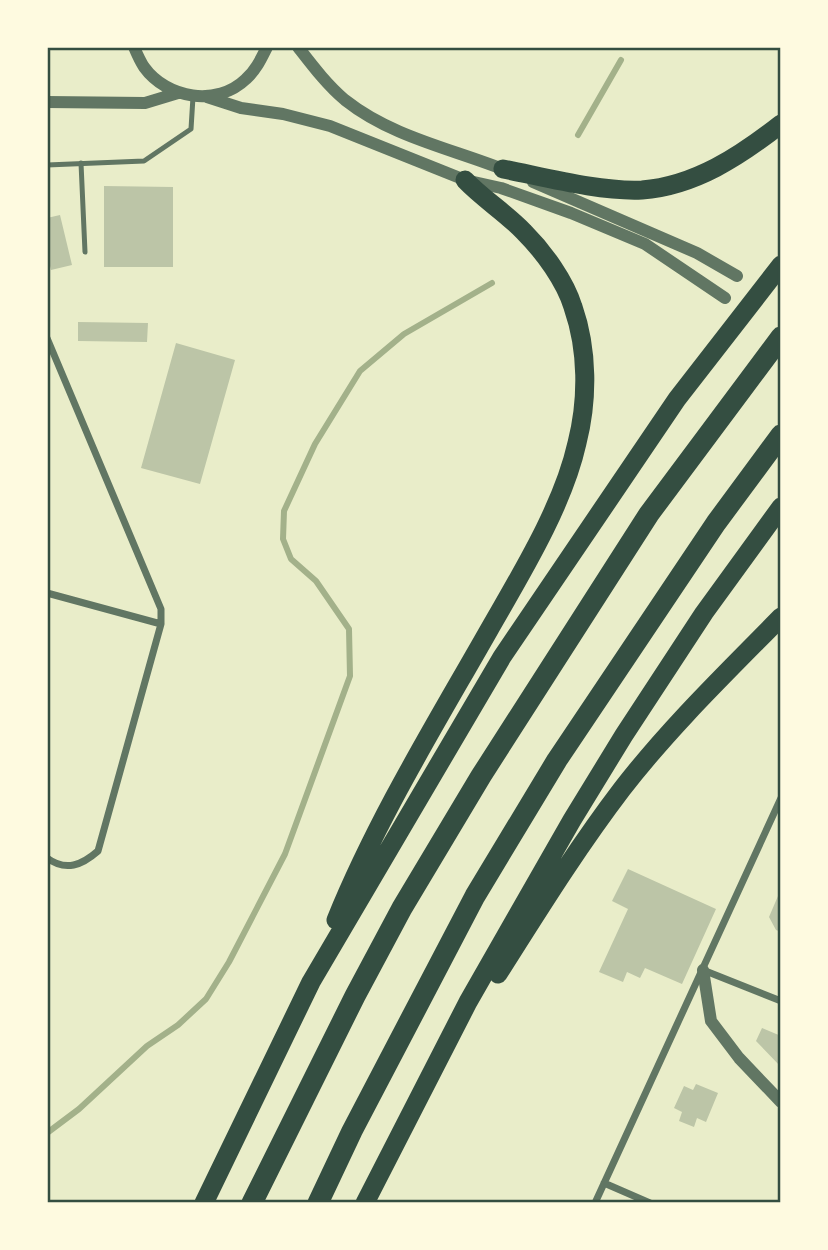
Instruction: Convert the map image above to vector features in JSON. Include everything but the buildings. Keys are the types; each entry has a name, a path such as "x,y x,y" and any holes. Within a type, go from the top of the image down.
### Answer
{"highway":[{"path":"503,169 611,188 642,190 674,184 730,162 781,124"},
{"path":"204,1203 311,982 350,886 402,782 520,576 566,480 578,443 584,397 584,365 573,306 545,257 525,232 465,180"},
{"path":"311,982 502,657 677,399 781,265"},
{"path":"253,1203 390,930 481,775 649,514 781,337"},
{"path":"318,1203 352,1131 475,897 557,760 716,523 781,435"},
{"path":"365,1203 468,1002 596,781 705,613 781,507"},
{"path":"421,1096 562,873 622,789 676,724 781,617"}],"street":[{"path":"134,47 144,67 159,82 178,93 193,96 227,91 245,81 258,65 267,47"},
{"path":"298,47 344,99 364,113 419,140 503,169 661,236 737,276"},
{"path":"47,102 145,103 178,93"},
{"path":"207,96 241,108 283,114 330,126 465,180 500,188 624,234 665,256 725,298"},
{"path":"47,338 161,609 161,624 98,851 85,862 68,867 47,858"},
{"path":"47,593 161,624"},
{"path":"594,1203 781,798"},
{"path":"703,970 781,1001"},
{"path":"703,970 711,1021 739,1058 781,1102"},
{"path":"604,1183 650,1203"}],"lane":[{"path":"50,163 145,161 191,129 193,96"},
{"path":"81,163 85,252"}],"waterway":[{"path":"578,135 621,60"},
{"path":"47,1133 79,1109 147,1046 178,1025 206,999 229,962 285,854 350,676 349,629 316,581 291,559 283,539 284,511 315,444 360,371 404,334 492,283"}]}
